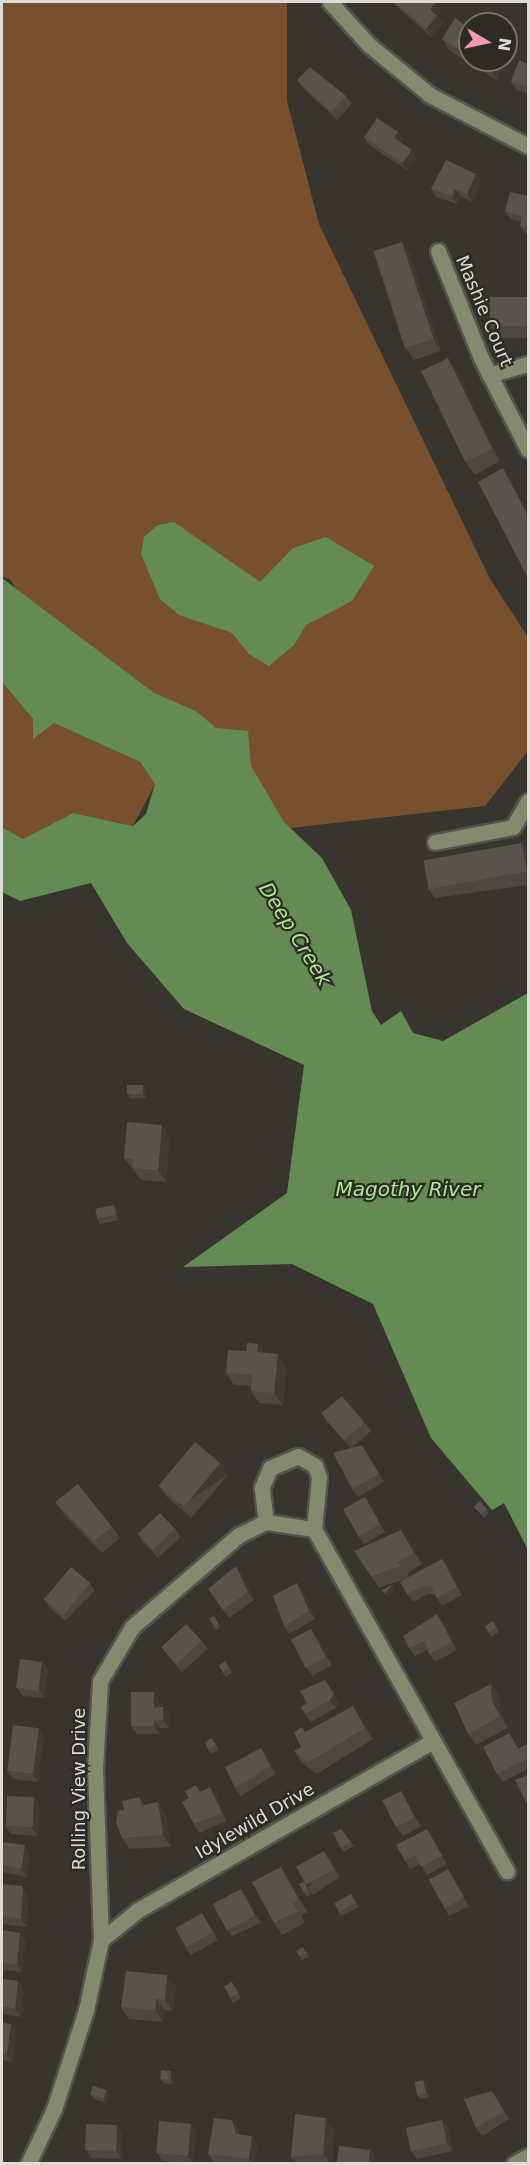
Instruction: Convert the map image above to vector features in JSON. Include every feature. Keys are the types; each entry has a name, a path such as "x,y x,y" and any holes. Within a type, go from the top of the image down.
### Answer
{"street":[{"path":"330,2 369,45 430,95 528,146"},
{"name":"Mashie Court","path":"438,251 489,375 528,450"},
{"path":"489,375 528,364"},
{"path":"435,842 513,827 528,801"},
{"path":"314,1529 266,1522 262,1487 270,1468 298,1456 315,1466 319,1477 314,1529 507,1871"},
{"name":"Rolling View Drive","path":"28,2163 65,2076 101,1940 95,1769 100,1681 132,1628 239,1535 266,1522"},
{"name":"Idylewild Drive","path":"101,1940 138,1910 433,1742"},
{"path":"514,2163 528,2156"}],"shaded area":[{"path":"2,2 287,3 287,101 319,224 490,579 528,637 528,751 485,806 273,830 138,685 22,599 10,579 2,577"},
{"path":"2,682 33,719 54,723 140,762 155,784 133,826 73,813 23,839 2,827"}],"water":[{"path":"174,522 260,582 293,548 326,537 374,566 352,601 306,625 294,645 269,666 249,654 232,633 179,615 160,599 141,554 144,537 158,525"},
{"name":"Magothy River","path":"2,578 154,693 196,711 216,728 248,731 251,766 284,822 322,858 351,910 372,1011 381,1025 401,1011 413,1033 443,1041 528,993 528,1550 504,1503 492,1510 431,1438 373,1304 292,1264 183,1267 287,1193 304,1065 184,1009 127,943 91,883 20,901 2,892 2,827 23,839 73,813 133,826 146,814 155,784 140,762 54,723 33,739 33,719 2,682"}],"building":[{"path":"394,2 436,2 430,9 437,16 426,29"},
{"path":"455,18 458,20 458,49 442,39"},
{"path":"519,60 528,64 528,86 511,82 515,72 518,72"},
{"path":"310,67 346,96 331,112 297,80"},
{"path":"377,118 398,132 394,138 412,150 402,163 364,137"},
{"path":"446,160 476,174 467,194 455,189 452,196 431,189"},
{"path":"510,192 528,196 528,228 520,226 523,216 505,211"},
{"path":"402,242 434,339 405,348 373,251"},
{"path":"490,297 528,297 528,326 490,326"},
{"path":"448,358 492,449 465,462 421,371"},
{"path":"503,468 528,516 528,578 478,482"},
{"path":"522,843 527,872 429,889 424,860"},
{"path":"127,1085 143,1085 143,1094 127,1094"},
{"path":"127,1122 162,1125 158,1170 133,1168 133,1159 124,1158"},
{"path":"114,1205 116,1215 97,1218 95,1209"},
{"path":"247,1343 258,1344 257,1352 278,1354 274,1393 251,1391 252,1375 226,1373 228,1350 246,1351"},
{"path":"342,1396 364,1423 344,1440 321,1413"},
{"path":"195,1442 220,1463 184,1507 158,1486"},
{"path":"362,1445 379,1474 352,1489 333,1453"},
{"path":"78,1484 112,1527 94,1541 55,1502"},
{"path":"365,1497 380,1524 358,1536 343,1509"},
{"path":"480,1501 487,1509 481,1514 474,1507"},
{"path":"160,1513 175,1529 153,1550 138,1533"},
{"path":"401,1530 414,1553 398,1562 401,1566 371,1576 354,1551"},
{"path":"442,1559 457,1587 437,1598 431,1587 423,1586 407,1594 400,1582"},
{"path":"236,1566 248,1592 223,1610 208,1589"},
{"path":"71,1567 90,1583 63,1615 44,1599"},
{"path":"297,1583 309,1611 284,1626 273,1596"},
{"path":"392,1585 385,1594 382,1590"},
{"path":"437,1614 452,1642 429,1654 425,1641 409,1648 403,1636"},
{"path":"214,1616 218,1624 214,1626 210,1618"},
{"path":"493,1621 496,1628 488,1632 485,1626"},
{"path":"186,1624 202,1641 177,1664 161,1647"},
{"path":"311,1629 326,1657 306,1668 291,1640"},
{"path":"20,1659 42,1662 38,1691 16,1688"},
{"path":"225,1661 229,1668 223,1673 219,1666"},
{"path":"325,1680 334,1694 330,1700 305,1714 301,1707 307,1703 300,1691"},
{"path":"491,1684 492,1701 500,1716 468,1734 454,1703"},
{"path":"131,1692 154,1692 154,1708 163,1707 163,1720 154,1720 154,1726 131,1726"},
{"path":"353,1706 365,1728 309,1762 294,1751 301,1747 296,1737"},
{"path":"13,1725 39,1728 33,1774 7,1771"},
{"path":"302,1727 305,1732 296,1737 294,1732"},
{"path":"509,1733 518,1749 527,1744 528,1758 497,1774 483,1747"},
{"path":"212,1738 216,1746 208,1750 205,1742"},
{"path":"261,1748 270,1766 235,1788 225,1767"},
{"path":"528,1775 528,1806 515,1780"},
{"path":"196,1785 200,1792 210,1787 222,1813 194,1824 182,1802 189,1798 185,1791"},
{"path":"401,1791 415,1818 396,1827 382,1801"},
{"path":"7,1796 34,1797 33,1827 6,1826"},
{"path":"139,1797 141,1806 158,1802 163,1835 122,1838 116,1822 118,1811 124,1810 122,1801"},
{"path":"341,1829 351,1842 341,1848 333,1833"},
{"path":"427,1829 442,1856 421,1867 415,1855 405,1861 396,1845"},
{"path":"2,1842 25,1845 21,1869 2,1865"},
{"path":"324,1851 334,1869 306,1885 296,1867"},
{"path":"281,1867 299,1900 293,1904 297,1911 274,1923 252,1882"},
{"path":"448,1869 464,1898 445,1909 429,1880"},
{"path":"304,1882 308,1890 304,1893 299,1884"},
{"path":"2,1884 23,1886 21,1919 2,1916"},
{"path":"241,1889 255,1915 227,1931 213,1904"},
{"path":"351,1894 356,1903 339,1912 334,1903"},
{"path":"202,1913 213,1932 186,1948 175,1928"},
{"path":"2,1930 20,1933 17,1964 2,1963"},
{"path":"303,1947 306,1953 299,1956 296,1951"},
{"path":"126,1971 167,1975 165,2000 156,1999 155,2010 121,2007"},
{"path":"2,1979 18,1981 15,2009 2,2006"},
{"path":"232,1982 238,1994 230,1998 224,1986"},
{"path":"2,2023 11,2024 7,2054 2,2053"},
{"path":"161,2070 171,2071 170,2080 160,2079"},
{"path":"423,2080 426,2093 417,2095 414,2082"},
{"path":"93,2086 106,2090 104,2099 90,2095"},
{"path":"492,2091 504,2111 476,2128 464,2099"},
{"path":"295,2114 326,2118 323,2154 291,2157"},
{"path":"214,2118 232,2120 236,2134 252,2136 249,2159 208,2154"},
{"path":"442,2120 447,2143 411,2151 406,2128"},
{"path":"159,2121 191,2124 188,2156 156,2153"},
{"path":"86,2124 117,2125 116,2151 85,2150"},
{"path":"339,2146 370,2150 369,2163 337,2163"}],"water label":[{"name":"Deep Creek","path":"295,934"}]}
